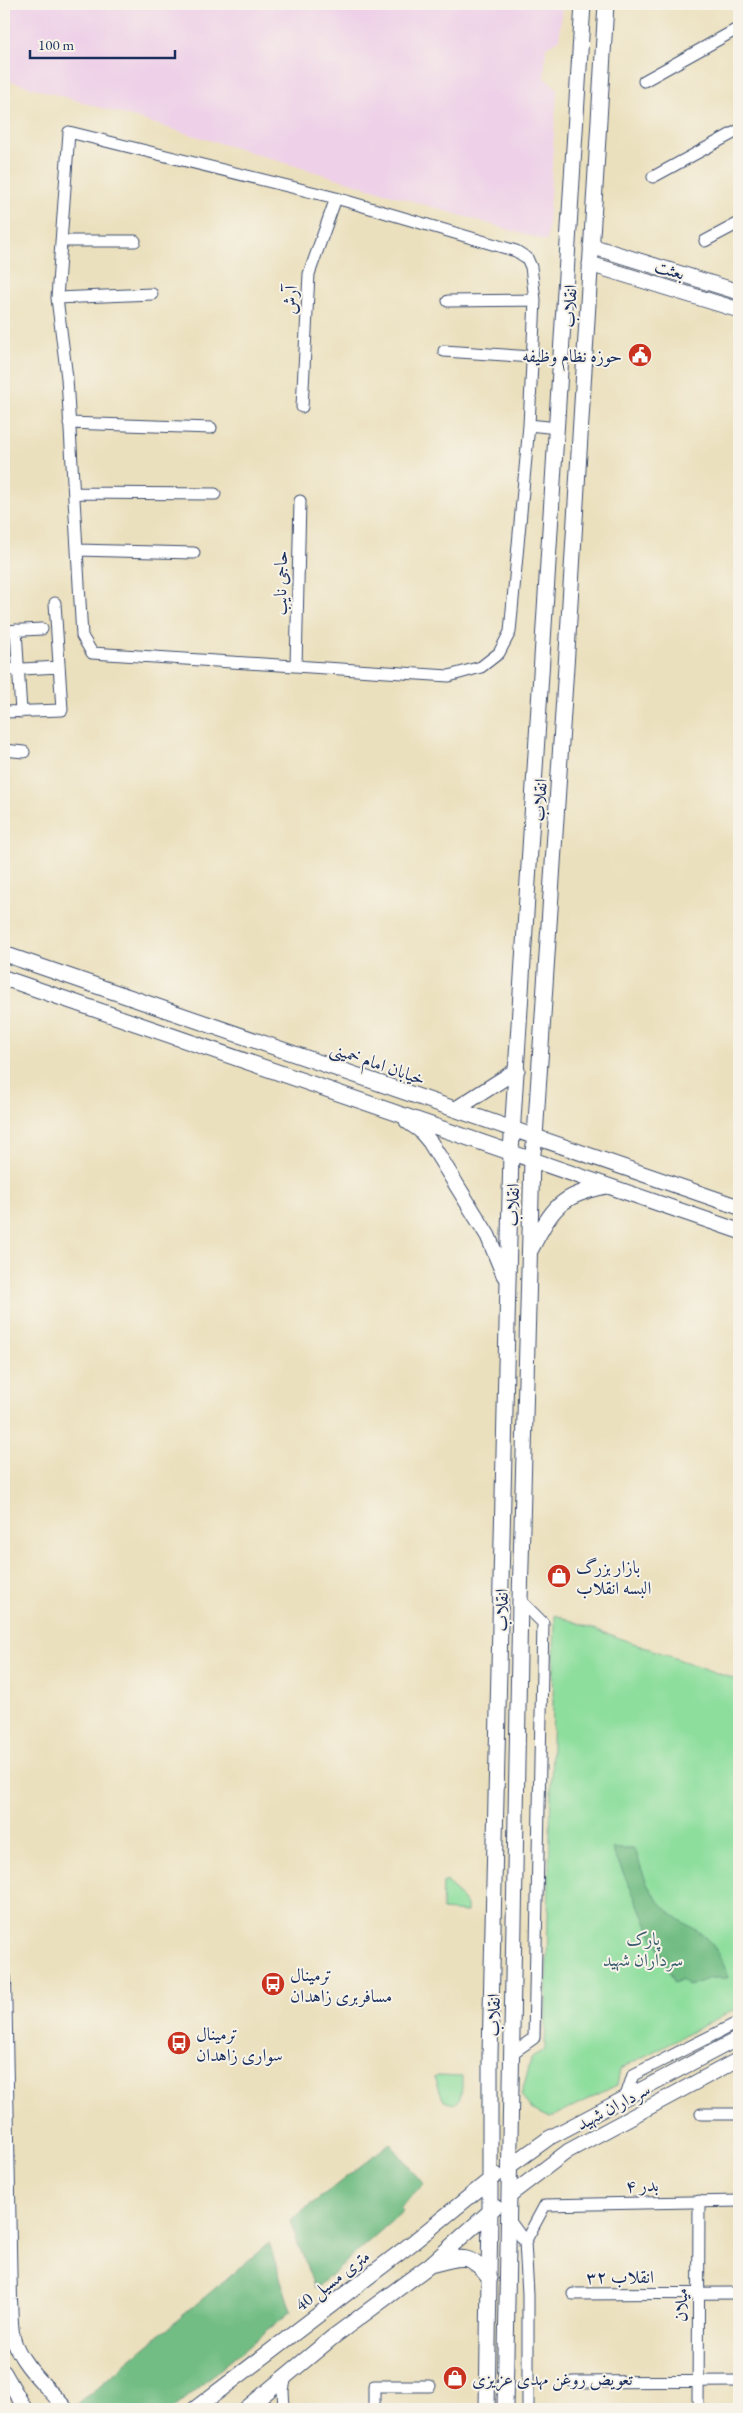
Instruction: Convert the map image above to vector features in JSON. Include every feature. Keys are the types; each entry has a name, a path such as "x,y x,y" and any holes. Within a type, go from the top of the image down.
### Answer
{"main road":[{"name":"انقلاب","path":"486,2409 490,2278 490,2056 511,1152 583,4"},
{"name":"انقلاب","path":"505,2409 520,1600 532,1160 568,636 606,4"},
{"name":"بعثت","path":"591,246 739,292"},
{"name":"بعثت","path":"590,264 739,310"},
{"path":"544,634 568,636"},
{"name":"خیابان امام خمینی","path":"4,954 739,1207"},
{"path":"4,978 739,1231"},
{"path":"456,1109 517,1070"},
{"path":"516,1091 538,1094"},
{"path":"393,1112 420,1130 430,1142 488,1236 508,1285"},
{"path":"529,1252 547,1218 562,1202 580,1192 608,1186"},
{"name":"40 متری مسیل","path":"196,2409 317,2314 411,2244 490,2178 510,2166"},
{"path":"246,2409 334,2337 430,2265 510,2195"},
{"path":"430,2265 457,2257 470,2258 490,2278"},
{"path":"317,2314 334,2337"}],"street":[{"path":"644,81 739,28"},
{"path":"654,177 739,130"},
{"path":"69,132 336,198 516,252 527,258 531,267 536,300 529,425 510,632 499,653 481,667 449,676 92,653 82,636 74,493 58,298 61,241 69,132"},
{"name":"آرش","path":"302,407 309,274 336,198"},
{"path":"705,241 739,223"},
{"path":"61,241 135,241"},
{"path":"58,298 152,294"},
{"path":"448,301 536,300"},
{"path":"444,351 533,357"},
{"path":"69,423 211,428"},
{"path":"529,425 557,428"},
{"path":"74,493 215,494"},
{"name":"حاجی نایب","path":"296,666 300,501"},
{"path":"77,550 194,553"},
{"path":"4,712 62,710 56,603"},
{"path":"4,631 42,629"},
{"path":"16,630 21,712"},
{"path":"4,670 59,668"},
{"path":"4,750 24,752"},
{"path":"511,2054 534,2038 543,1623 520,1600"},
{"path":"4,1978 7,2300 12,2337 18,2352 66,2409"},
{"path":"626,2096 633,2075 739,2022"},
{"name":"سرداران شهید","path":"510,2166 549,2138 739,2038"},
{"name":"سرداران شهید","path":"510,2195 568,2151 739,2059"},
{"path":"701,2114 739,2114"},
{"name":"میلان","path":"698,2409 697,2293 699,2201"},
{"name":"بدر ۴","path":"525,2242 545,2205 739,2201"},
{"path":"509,2220 525,2242 528,2294 528,2409"},
{"name":"انقلاب ۳۲","path":"572,2294 739,2293"},
{"path":"4,2372 25,2409"},
{"path":"284,2409 283,2390 286,2376"},
{"path":"573,2382 739,2381"},
{"path":"374,2409 374,2386 430,2386"}],"shaded area":[{"path":"4,4 562,4 559,40 546,47 544,77 557,88 547,241 4,79"}],"green space":[{"name":"پارک سرداران شهید","path":"555,1615 739,1681 739,2007 620,2069 617,2085 549,2118 531,2109 521,2095 532,2057 545,2049"},
{"path":"612,1849 635,1849 649,1887 657,1899 678,1919 707,1939 715,1948 722,1961 728,1978 711,1978 688,1986 682,1979 675,1983"},
{"path":"447,1881 467,1905 467,1912 442,1910 443,1883"},
{"path":"437,2075 462,2076 461,2093 458,2101 450,2103 443,2099 435,2077"},
{"path":"390,2143 424,2185 400,2207 403,2211 315,2289 290,2221"},
{"path":"269,2243 291,2311 172,2409 75,2409 74,2407"}],"place":[{"name":"حوزه نظام وظیفه","path":"640,355"},
{"name":"بازار بزرگ البسه انقلاب","path":"559,1576"},
{"name":"ترمینال مسافربری زاهدان","path":"273,1984"},
{"name":"ترمینال سواری زاهدان","path":"179,2043"},
{"name":"تعویض روغن مهدی عزیزی","path":"455,2378"}]}
